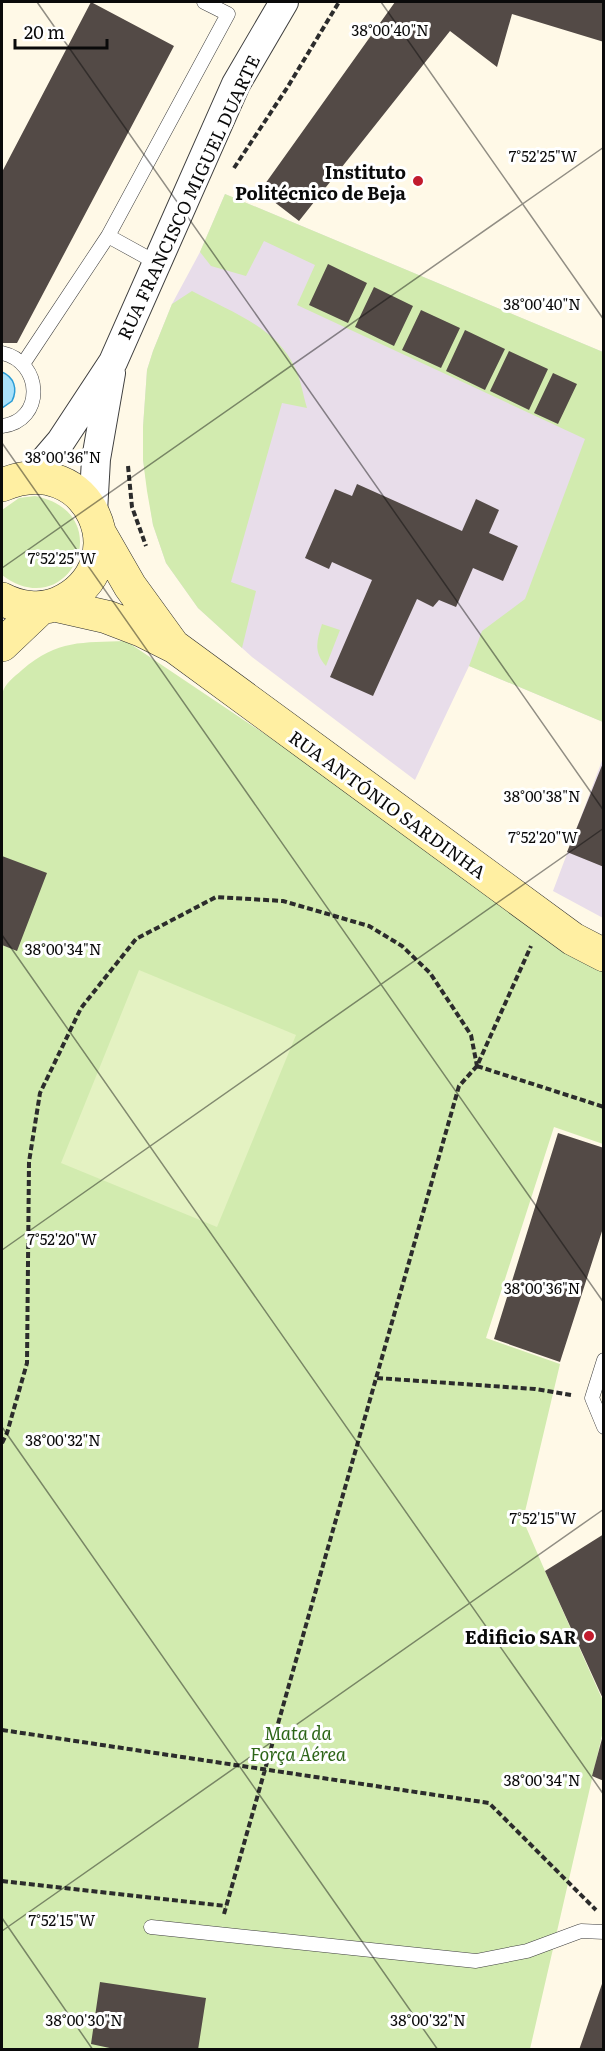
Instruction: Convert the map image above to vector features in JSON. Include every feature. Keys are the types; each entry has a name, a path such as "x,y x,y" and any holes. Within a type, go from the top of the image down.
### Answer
{"main road":[{"name":"RUA ANTÓNIO SARDINHA","path":"16,481 50,478 67,485 82,496 130,586 175,647"},
{"path":"2,645 47,606 70,597 85,585 100,551 96,522"},
{"name":"RUA ANTÓNIO SARDINHA","path":"2,598 22,607 47,606 107,617 141,630 175,647 573,939 603,955"}],"street":[{"name":"RUA FRANCISCO MIGUEL DUARTE","path":"113,362 236,84 284,2"},
{"path":"16,481 61,441 113,362"},
{"path":"96,522 96,459 113,362"}],"lane":[{"path":"23,364 108,236 228,14 204,2"},
{"path":"108,236 157,263"},
{"path":"2,353 14,357 23,364 31,374 34,387 33,399 28,411 19,420 2,426"},
{"path":"603,1360 592,1398 603,1427"},
{"path":"151,1927 476,1960 527,1951 581,1931 603,1932"}],"path":[{"path":"229,176 288,88 339,2"},
{"path":"128,465 132,507 147,546"},
{"path":"2,1443 27,1363 29,1162 40,1094 81,1008 136,939 216,897 283,901 369,926 402,946 430,973 471,1035 477,1066"},
{"path":"218,1934 459,1086 477,1066 532,943"},
{"path":"477,1066 603,1107"},
{"path":"377,1378 535,1389 592,1398"},
{"path":"2,1730 489,1803 596,1910 600,1917"},
{"path":"2,1881 226,1906"}],"shaded area":[{"path":"225,194 603,352 603,722 469,666 415,780 252,657 198,608 166,563 153,525 143,460 143,427 147,370 153,351 172,304 200,252"},
{"path":"603,758 603,918 553,891"}],"green space":[{"path":"225,194 603,352 603,722 469,666 482,631 525,599 585,439 297,305 315,265 264,241 246,276 211,266 200,252"},
{"path":"192,291 236,313 277,341 295,368 307,408 282,403 231,582 256,591 242,648 198,608 166,563 153,525 147,491 143,460 143,427 147,370 172,304"},
{"path":"35,496 61,506 76,523 80,542 76,561 65,577 48,587 26,587 2,575 2,510 19,498"},
{"path":"322,624 340,630 326,666 318,651"},
{"name":"Mata da Força Aérea","path":"126,641 603,961 603,1144 554,1127 486,1338 560,1364 523,1520 603,1701 603,1731 530,2049 2,2050 2,694 13,678 47,653 83,643"},
{"path":"139,970 296,1035 217,1227 61,1163"}],"water":[{"path":"2,372 12,380 15,392 12,401 2,408"}],"building":[{"path":"91,2 174,46 17,343 2,343 2,172"},
{"path":"395,2 604,2 604,42 512,14 497,67 450,31 299,221 260,191"},
{"path":"328,264 367,283 348,323 309,305"},
{"path":"374,287 413,306 394,346 355,327"},
{"path":"421,310 460,328 441,368 402,350"},
{"path":"465,330 505,349 485,390 446,371"},
{"path":"509,351 548,369 529,410 490,391"},
{"path":"553,373 577,384 558,424 534,413"},
{"path":"357,484 462,531 476,499 499,510 489,533 518,546 503,581 473,568 456,607 439,600 433,607 417,599 373,696 330,677 372,580 332,562 329,569 305,558 335,489 352,496"},
{"path":"604,763 604,867 567,852"},
{"path":"2,856 47,873 17,951 2,945"},
{"path":"558,1133 604,1148 604,1225 560,1362 494,1339"},
{"name":"Edificio SAR","path":"604,1534 604,1701 545,1571"},
{"path":"604,1735 604,1781 592,1776"},
{"path":"603,1981 604,2050 579,2050"},
{"path":"100,1982 206,1998 198,2050 119,2050 91,2044"}],"place":[{"name":"Instituto Politécnico de Beja","path":"418,181"},
{"name":"Edificio SAR","path":"589,1636"}]}
